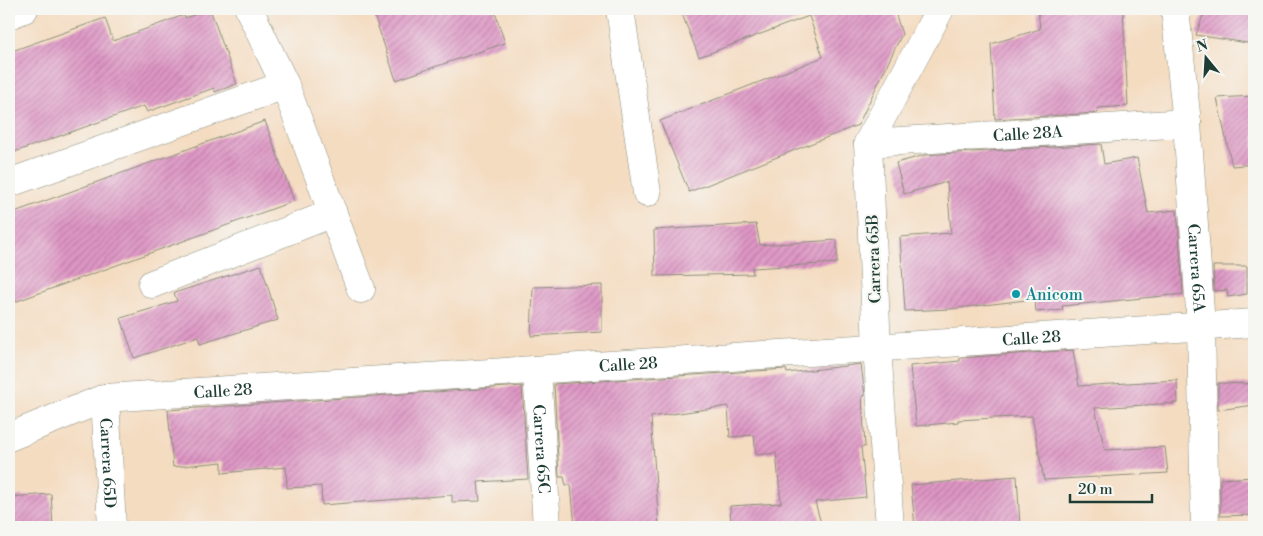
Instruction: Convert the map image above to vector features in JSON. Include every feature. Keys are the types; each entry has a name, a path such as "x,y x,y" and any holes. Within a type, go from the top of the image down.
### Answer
{"street":[{"path":"9,15 24,9"},
{"path":"249,9 285,85 362,289"},
{"path":"620,9 647,193"},
{"path":"868,142 940,9"},
{"name":"Carrera 65A","path":"1175,9 1186,123 1201,326 1205,527"},
{"path":"9,184 285,85"},
{"name":"Calle 28A","path":"868,142 1186,123"},
{"name":"Carrera 65B","path":"868,142 877,348 890,527"},
{"path":"152,284 333,214"},
{"name":"Calle 28","path":"9,437 105,398 1254,324"},
{"name":"Carrera 65C","path":"537,370 547,527"},
{"name":"Carrera 65D","path":"105,398 112,527"}],"building":[{"path":"210,9 237,84 215,92 214,88 147,112 144,106 9,154 9,52 105,18 113,41 184,15 185,18"},
{"path":"372,9 494,9 505,43 396,80"},
{"path":"680,9 894,9 902,34 858,125 689,192 660,121 823,57 809,16 699,57"},
{"path":"1038,9 1123,9 1128,106 1097,108 1098,113 995,119 991,44 1040,29"},
{"path":"1205,10 1254,12 1254,44 1196,35"},
{"path":"1254,96 1254,164 1232,166 1217,98"},
{"path":"265,121 294,201 9,304 9,214"},
{"path":"1101,144 1104,164 1137,158 1148,213 1177,210 1183,294 1062,306 1063,310 1036,312 1035,299 950,309 905,311 900,237 951,233 947,182 904,194 896,163 925,155"},
{"path":"756,224 760,245 837,240 837,263 752,268 753,274 655,276 654,230"},
{"path":"261,265 278,320 200,344 198,337 134,358 121,318 177,301 174,293"},
{"path":"1213,266 1247,266 1247,294 1228,297 1227,290 1214,291"},
{"path":"602,285 602,332 531,336 533,287"},
{"path":"1073,350 1079,386 1177,380 1178,403 1095,408 1105,450 1165,447 1168,473 1044,480 1032,416 958,420 958,422 916,426 910,366 960,361 960,358"},
{"path":"861,364 865,396 862,396 865,447 861,447 866,497 815,502 822,527 731,527 730,506 781,503 776,453 756,455 754,435 730,437 728,406 651,417 659,527 575,527 571,485 566,486 564,477 559,477 554,384 786,369 787,373"},
{"path":"1218,383 1254,384 1254,405 1218,410"},
{"path":"522,386 528,479 478,482 480,501 452,502 452,495 322,505 321,486 287,488 286,467 222,473 222,462 173,467 168,410"},
{"path":"1017,476 1020,527 915,527 911,485"},
{"path":"1254,477 1254,515 1220,516 1220,479"},
{"path":"51,494 53,527 9,527 9,497"}],"place":[{"name":"Anicom","path":"1016,294"}]}
